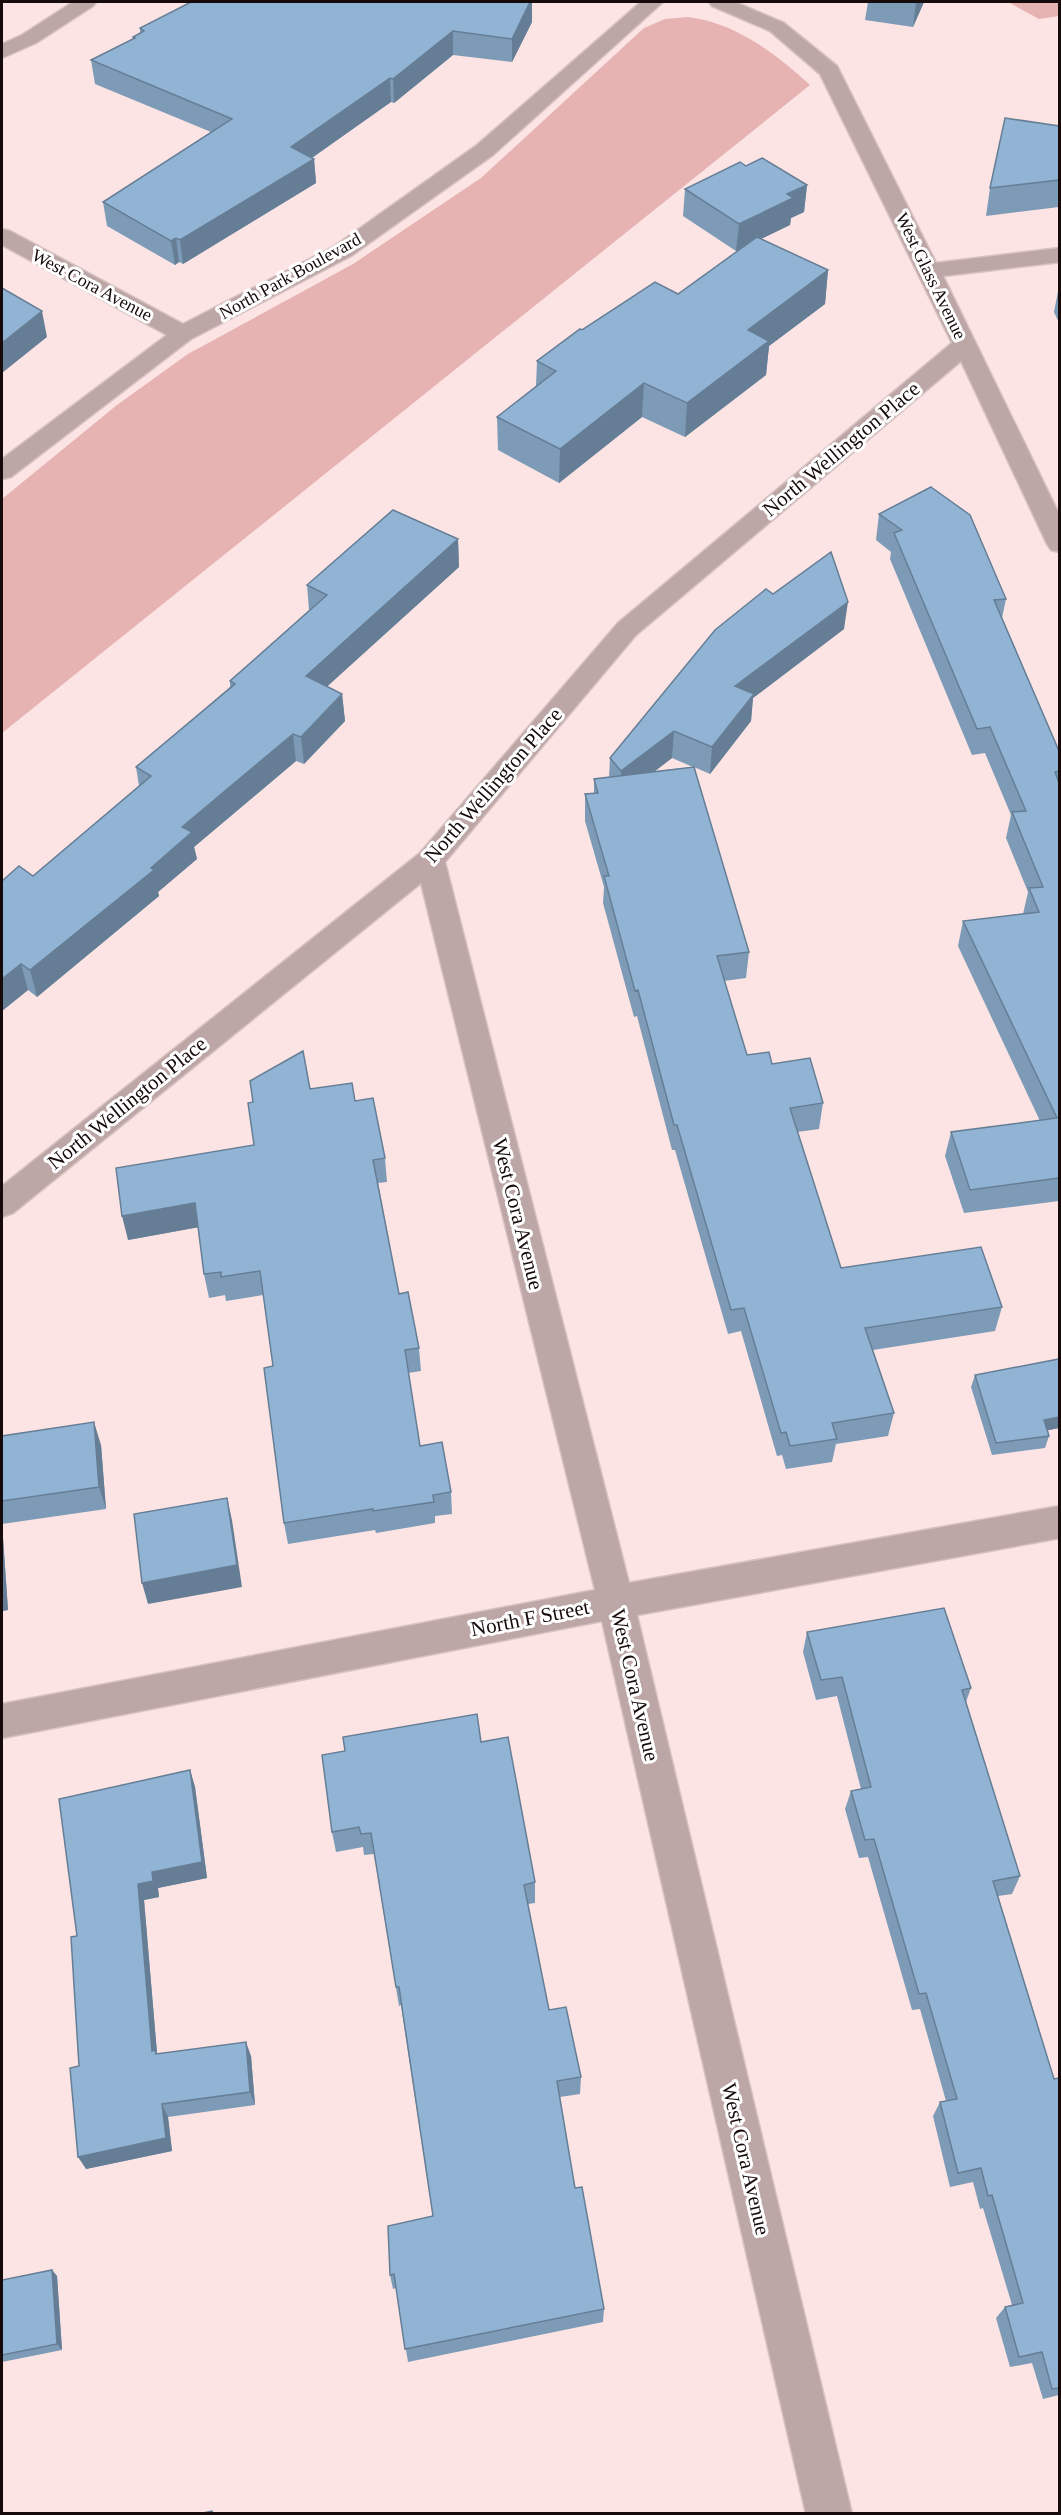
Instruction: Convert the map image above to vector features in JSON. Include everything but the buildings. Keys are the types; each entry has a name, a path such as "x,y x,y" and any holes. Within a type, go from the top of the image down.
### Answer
{"street":[{"path":"2,52 29,39 86,2"},
{"name":"North Park Boulevard","path":"2,471 183,334 343,251 485,150 653,2"},
{"name":"West Glass Avenue","path":"718,2 777,27 829,71 965,345 1059,544"},
{"name":"West Cora Avenue","path":"2,236 183,334"},
{"path":"928,271 1059,255"},
{"name":"North Wellington Place","path":"2,1204 430,860 627,629 965,345"},
{"name":"West Cora Avenue","path":"430,860 616,1602 829,2514"},
{"name":"North F Street","path":"2,1721 616,1602 1059,1522"}],"shaded area":[{"path":"1008,2 1059,2 1059,16 1039,19"},
{"path":"688,17 706,20 754,41 810,85 2,733 2,499 117,405 188,354 353,264 481,178 644,28 665,19"}]}
